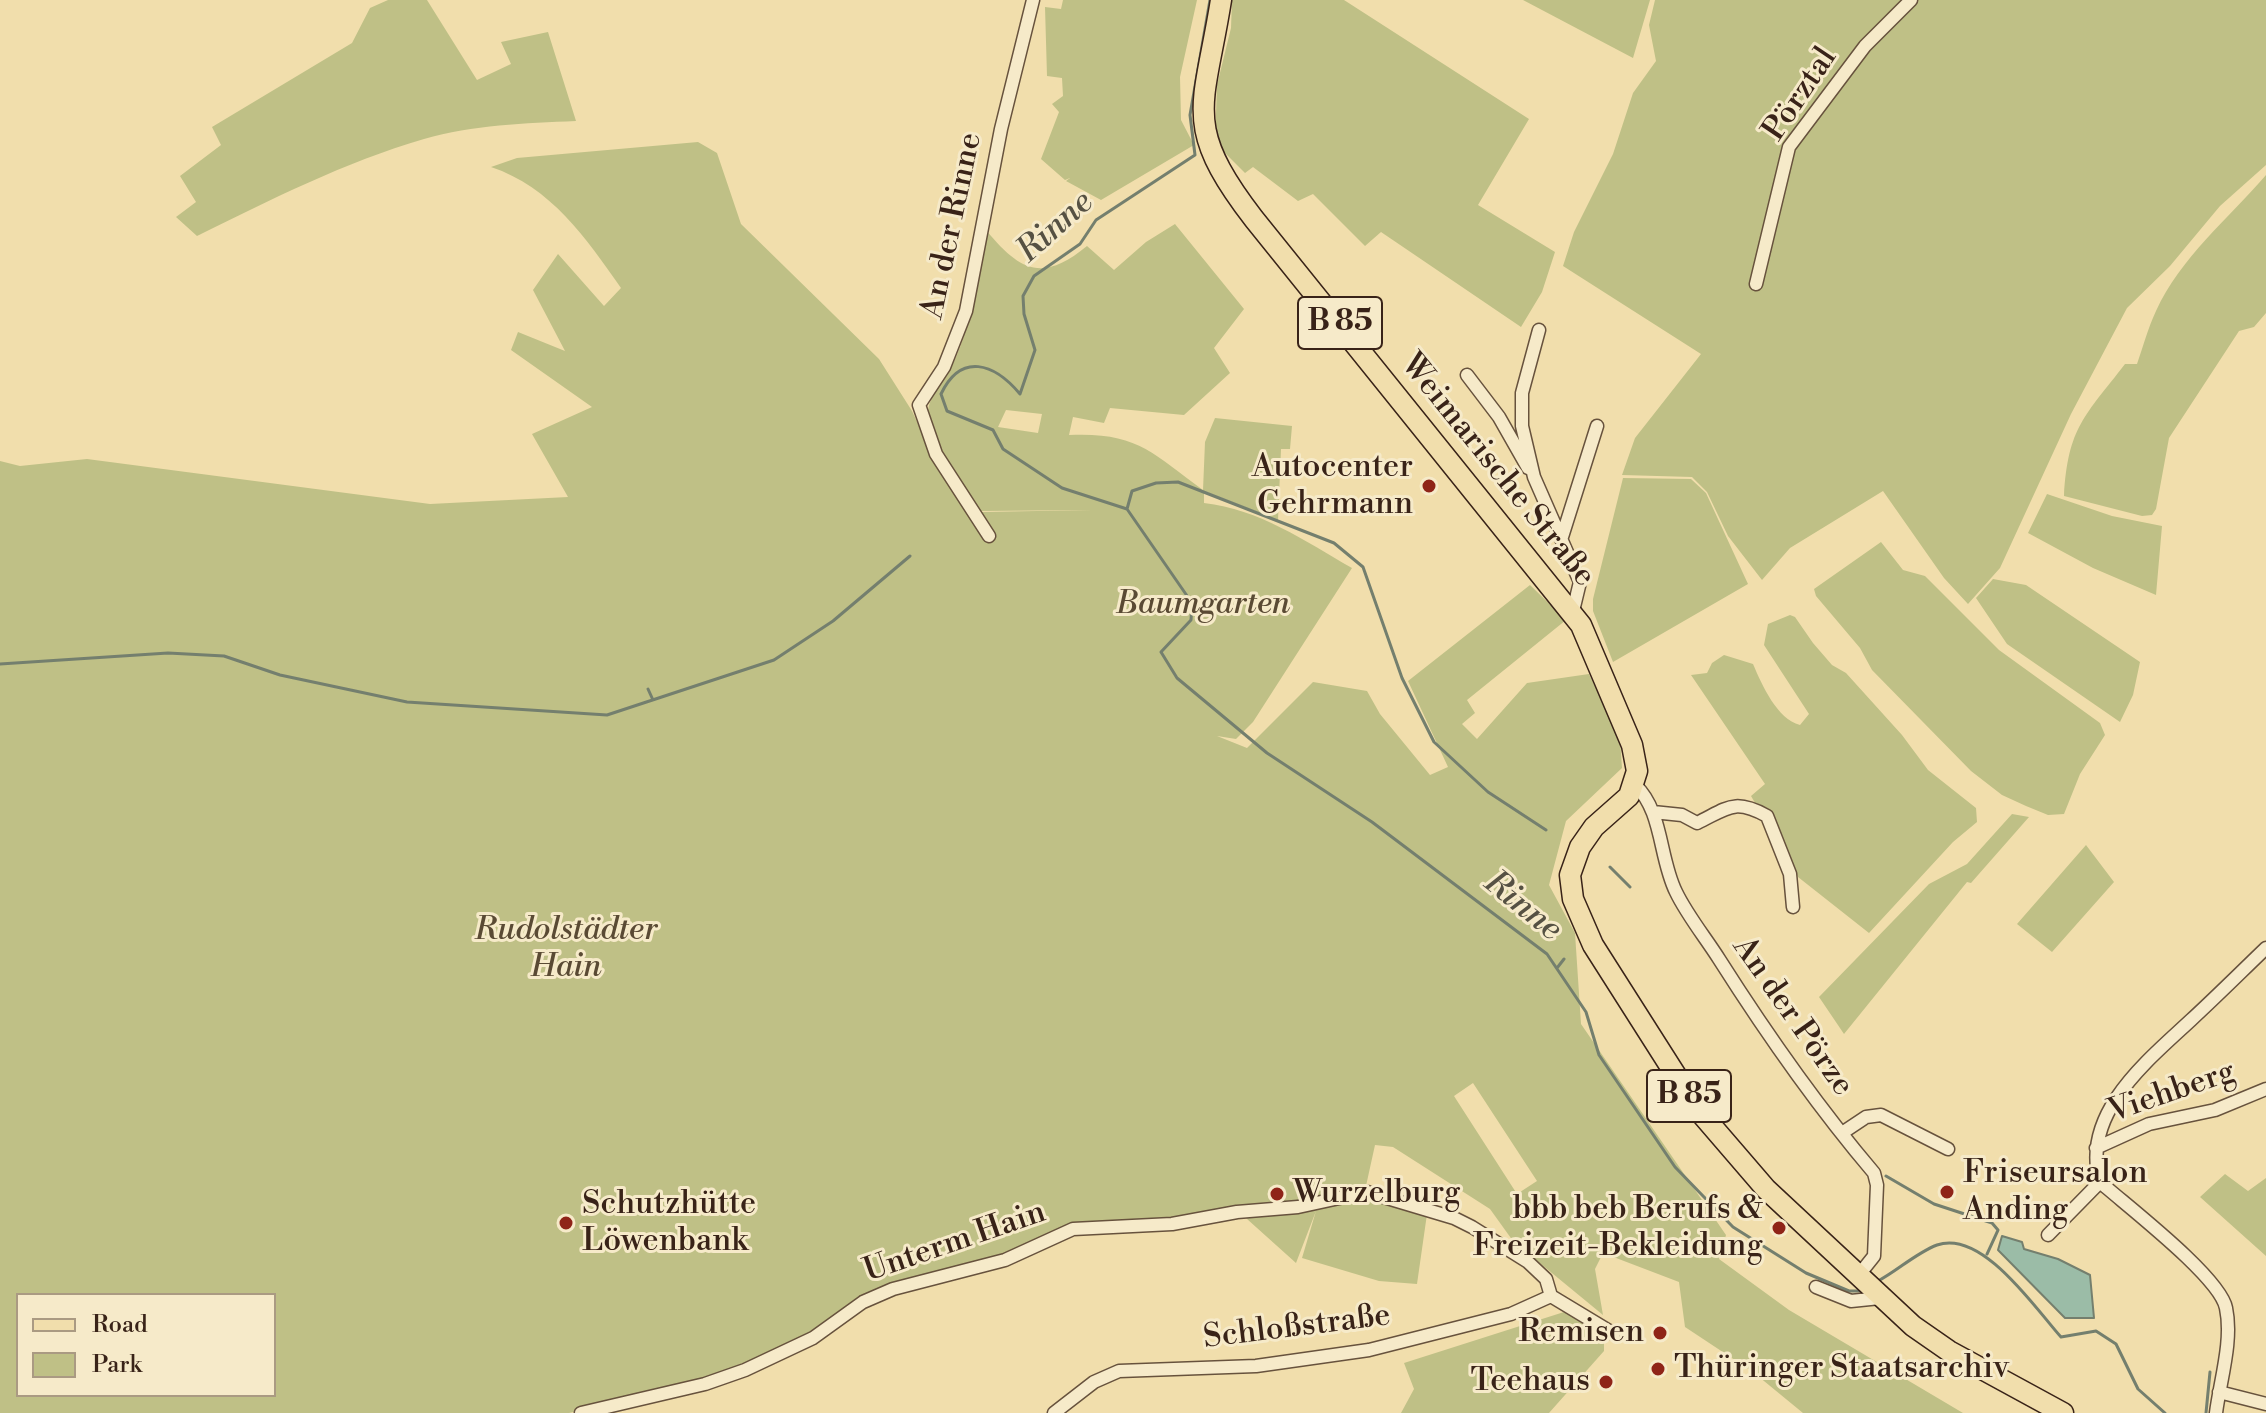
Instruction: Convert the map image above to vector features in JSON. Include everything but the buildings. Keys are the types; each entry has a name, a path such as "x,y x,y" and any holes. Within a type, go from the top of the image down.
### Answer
{"main road":[{"name":"Weimarische Straße","path":"1221,0 1202,113 1211,155 1223,177 1573,611 1632,745 1637,771 1635,785"},
{"name":"B 85","path":"1635,785 1626,799 1594,827 1580,847 1570,875 1577,914 1654,1044 1713,1132 1766,1189 1868,1287 1949,1351 2063,1413"}],"street":[{"name":"An der Rinne","path":"989,536 936,454 919,405 944,367 966,311 1001,129 1033,0"},
{"name":"Pörztal","path":"1756,284 1768,245 1789,147 1865,46 1911,0"},
{"path":"1539,330 1522,393 1522,426 1534,477 1580,582 1573,611"},
{"name":"Weimarische Straße","path":"1467,375 1499,417 1534,477"},
{"path":"1562,537 1597,426"},
{"name":"An der Pörze","path":"1635,785 1647,798 1653,812 1675,891 1777,1048 1874,1173 1877,1185 1874,1256 1868,1287"},
{"path":"1653,812 1682,815 1697,823 1735,804 1743,804 1767,816 1790,874 1793,907"},
{"path":"2216,1410 2227,1318 2219,1292 2100,1182 2096,1148 2109,1113 2131,1077 2266,948"},
{"name":"Viehberg","path":"2096,1148 2149,1124 2215,1110 2266,1089"},
{"path":"1842,1133 1866,1117 1881,1115 1948,1149"},
{"path":"2048,1235 2100,1182"},
{"name":"Unterm Hain","path":"581,1413 705,1384 745,1370 813,1338 863,1302 893,1289 1005,1260 1073,1229 1172,1224 1237,1212 1298,1207 1367,1192 1454,1218 1472,1227 1528,1262 1546,1279 1551,1296"},
{"path":"1816,1287 1851,1301 1868,1287"},
{"path":"1551,1296 1614,1334"},
{"name":"Schloßstraße","path":"1054,1413 1094,1382 1119,1371 1256,1366 1369,1350 1511,1314 1551,1296"},
{"path":"2219,1392 2266,1404"}],"green space":[{"path":"388,0 427,0 477,80 511,64 501,42 548,32 576,121 480,128 424,139 337,170 197,236 176,217 196,202 180,176 221,145 212,127 352,43 370,8"},
{"path":"1063,0 1197,0 1180,77 1181,120 1194,145 1101,200 1066,181 1070,178 1065,180 1041,159 1059,112 1052,104 1063,96 1062,78 1047,76 1045,7 1061,9"},
{"path":"1232,0 1344,0 1529,119 1478,205 1555,252 1542,292 1521,327 1381,232 1365,246 1313,194 1298,201 1253,167 1245,173 1215,143 1217,85 1231,28"},
{"path":"1523,0 1650,0 1633,58"},
{"path":"1655,0 2266,0 2266,165 2220,206 2170,266 2127,308 2071,414 2000,568 1968,604 1944,578 1883,491 1790,548 1762,580 1728,536 1707,492 1692,477 1622,475 1635,438 1701,354 1563,266 1574,232 1613,154 1633,93 1656,61 1649,25"},
{"name":"Rudolstädter Hain","path":"698,142 717,153 741,224 879,359 912,411 932,454 989,527 981,512 1092,510 980,511 934,440 928,409 932,397 949,372 963,338 986,230 1010,255 1032,267 1057,265 1087,246 1114,270 1146,242 1175,224 1244,309 1214,348 1230,373 1184,415 1110,408 1104,423 1073,417 1069,435 1128,441 1156,455 1203,490 1205,442 1215,418 1292,426 1290,449 1281,449 1278,520 1204,491 1204,503 1263,519 1352,568 1253,722 1236,739 1217,736 1247,748 1313,682 1367,691 1380,714 1430,775 1448,767 1408,681 1530,585 1566,620 1467,700 1475,713 1462,724 1477,739 1527,683 1589,674 1620,739 1622,768 1566,821 1549,885 1575,933 1581,1024 1726,1235 1719,1259 1789,1310 1963,1413 1803,1413 1753,1372 1685,1327 1679,1282 1603,1253 1595,1269 1603,1315 1513,1241 1490,1209 1393,1147 1375,1145 1364,1195 1427,1214 1417,1284 1379,1281 1302,1258 1316,1211 1296,1263 1237,1210 1172,1222 1071,1226 1020,1251 919,1277 804,1337 711,1379 569,1413 0,1413 0,461 20,466 87,459 430,504 568,497 532,434 592,407 511,350 518,332 565,351 533,290 558,254 604,306 621,288 580,233 549,201 532,187 491,167 517,158","holes":["1006,410 1042,414 1038,433 998,427","1473,1083 1537,1181 1517,1194 1454,1096"]},
{"path":"2266,175 2266,313 2254,327 2239,331 2169,438 2156,509 2152,515 2142,516 2064,496 2070,454 2089,410 2125,364 2137,364 2156,311 2178,273"},
{"path":"1623,478 1691,479 1706,493 1748,584 1613,662 1593,611 1593,599"},
{"path":"2047,494 2112,516 2162,526 2156,595 2093,568 2028,533"},
{"path":"1881,542 1903,570 1925,576 1999,650 2100,723 2105,735 2080,774 2064,814 2048,815 2002,795 1971,771 1872,670 1860,648 1816,596 1814,589"},
{"path":"1993,579 2026,585 2140,662 2133,695 2120,722 2007,644 1976,598"},
{"path":"1790,615 1795,617 1832,665 1846,673 1902,735 1928,770 1976,808 1977,822 1953,842 1869,933 1798,877 1751,796 1765,784 1691,675 1707,673 1712,663 1724,655 1753,664 1777,709 1800,725 1809,714 1764,645 1768,624"},
{"path":"2012,814 2029,817 1971,883 1967,882 1844,1034 1819,997 1929,884 1967,864"},
{"path":"2086,845 2114,882 2052,952 2017,924"},
{"path":"2225,1174 2248,1191 2266,1178 2266,1256 2200,1197"},
{"path":"1564,1312 1604,1334 1604,1351 1549,1413 1401,1413 1414,1389 1404,1363"}],"shaded area":[{"path":"2002,1236 2022,1242 2024,1249 2058,1259 2090,1275 2094,1318 2065,1318 1998,1250"}],"waterway":[{"name":"Rinne","path":"1210,0 1190,115 1195,155 1096,220 1080,244 1034,276 1023,296 1024,314 1035,350 1020,394 989,369 968,367 958,372 941,394 947,411 993,430 1003,449 1062,488 1127,509 1192,603 1191,620 1161,652 1177,678 1267,753 1372,822 1547,954 1586,1012 1599,1055 1675,1167 1733,1227 1806,1273 1849,1291 1861,1291"},
{"name":"Rinne","path":"1127,509 1132,491 1156,483 1178,482 1334,543 1363,567 1402,678 1434,742 1488,792 1546,830"},
{"path":"0,664 168,653 224,656 280,675 407,702 607,715 774,660 833,621 910,556"},
{"path":"648,689 653,700"},
{"name":"Rinne","path":"1610,867 1630,887"},
{"path":"1557,968 1564,959"},
{"name":"Rinne","path":"1886,1176 1934,1204 1992,1223 1998,1230 1987,1254"},
{"name":"Rinne","path":"1878,1281 1937,1245 1954,1243 1972,1249 2006,1274 2061,1337 2096,1331 2116,1344 2138,1389 2165,1413"},
{"path":"2206,1413 2210,1372"}],"place":[{"name":"Autocenter Gehrmann","path":"1429,486"},
{"name":"Friseursalon Anding","path":"1947,1192"},
{"name":"Wurzelburg","path":"1277,1194"},
{"name":"Schutzhütte Löwenbank","path":"566,1223"},
{"name":"bbb beb Berufs & Freizeit-Bekleidung","path":"1779,1228"},
{"name":"Remisen","path":"1660,1333"},
{"name":"Thüringer Staatsarchiv","path":"1658,1369"},
{"name":"Teehaus","path":"1606,1382"}],"park label":[{"name":"Baumgarten","path":"1203,605"}]}
